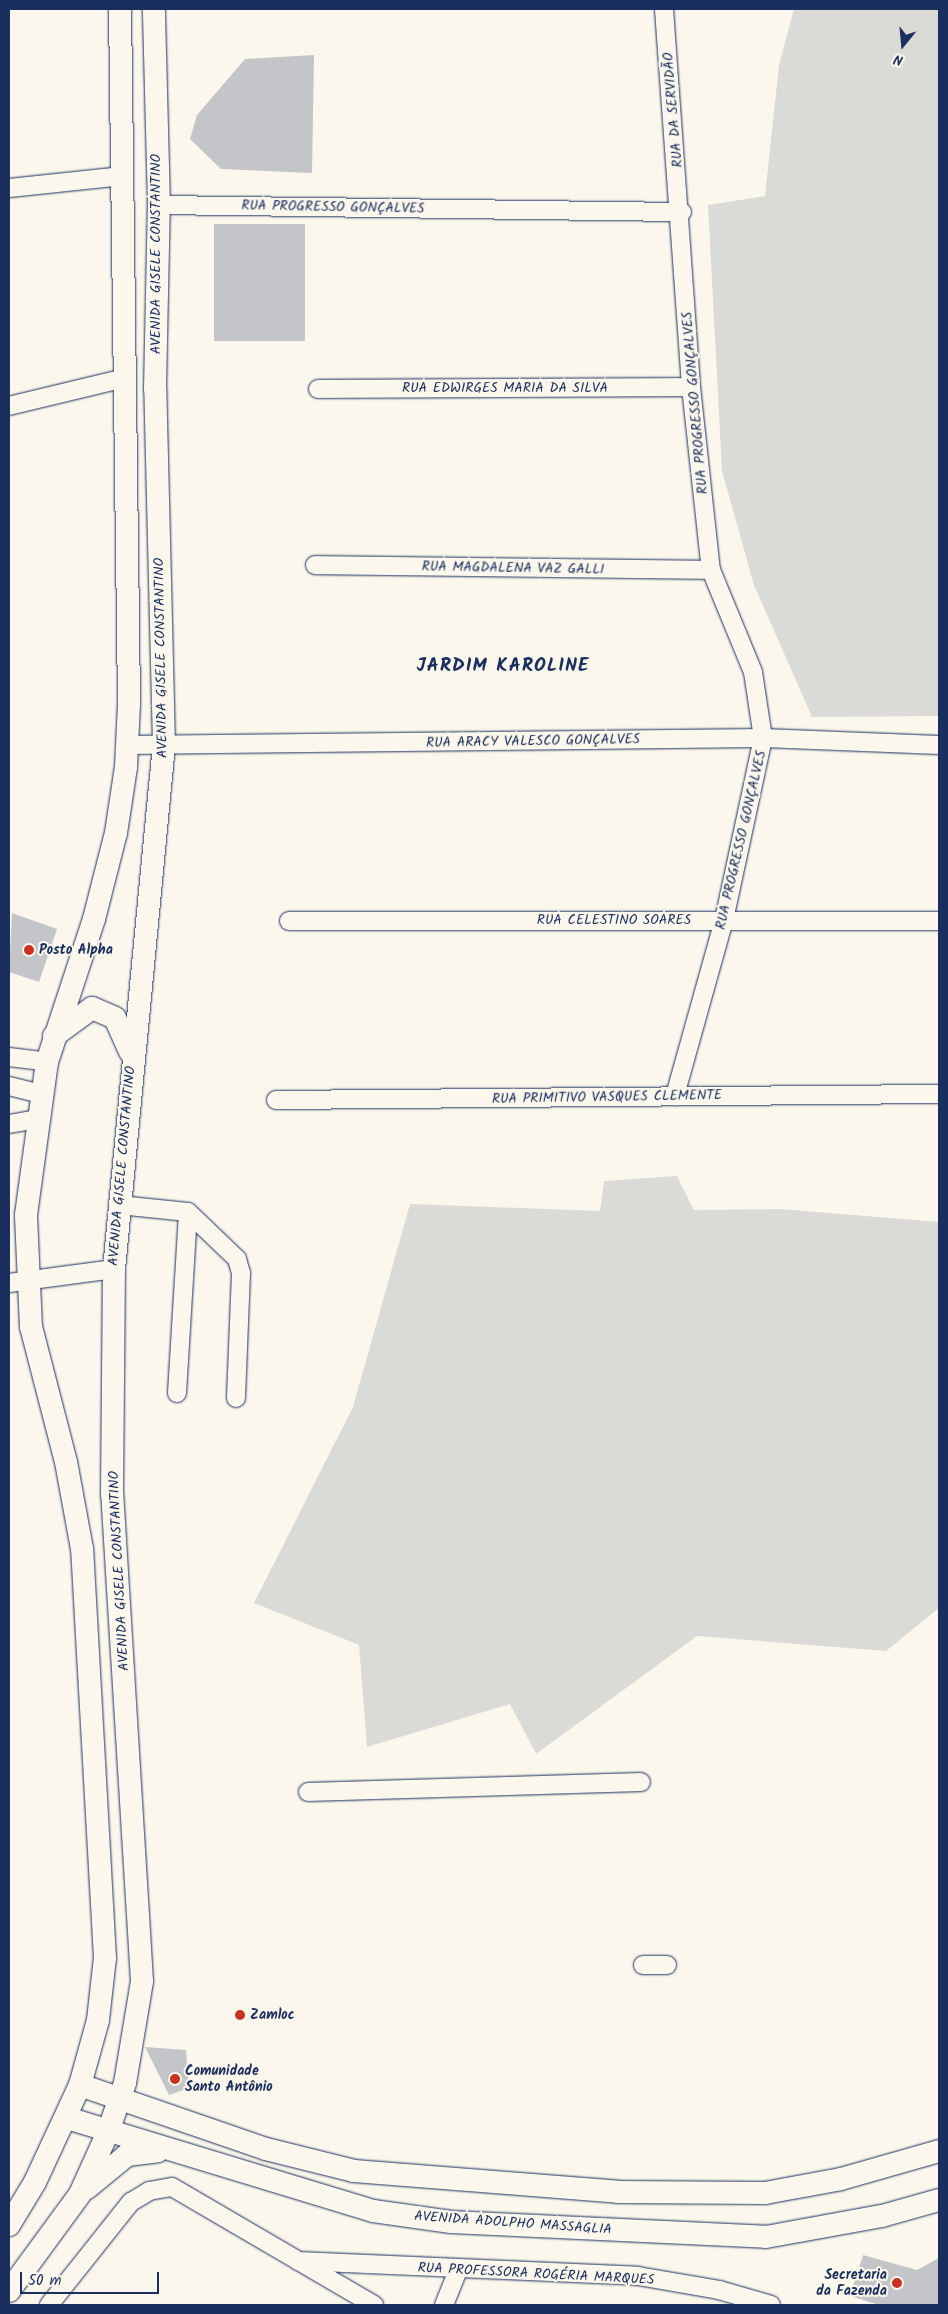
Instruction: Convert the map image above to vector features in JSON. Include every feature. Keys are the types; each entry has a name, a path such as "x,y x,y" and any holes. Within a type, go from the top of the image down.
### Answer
{"main road":[{"path":"9,2225 66,2118 80,2085 98,2020 105,1958 82,1549 66,1462 18,1282 40,1094 54,1036 94,919 116,833 127,745 124,176 120,9"},
{"name":"AVENIDA GISELE CONSTANTINO","path":"9,2290 80,2194 108,2132 121,2098 135,2036 143,1942 112,1494 114,1269 131,1055 164,745 155,389 159,205 154,9"},
{"path":"54,1036 92,1008 115,1018 131,1055"},
{"path":"80,2085 266,2149 354,2170 618,2192 765,2193 841,2179 939,2152"},
{"name":"AVENIDA ADOLPHO MASSAGLIA","path":"66,2118 166,2151 373,2211 451,2222 766,2237 882,2216 939,2200"},
{"path":"80,2194 127,2155 166,2151"}],"street":[{"name":"RUA DA SERVIDÃO","path":"664,9 682,212"},
{"path":"9,188 124,176"},
{"name":"RUA PROGRESSO GONÇALVES","path":"159,205 682,212 691,387 711,570 753,672 764,738 724,920 675,1096"},
{"path":"9,406 125,378"},
{"name":"RUA EDWIRGES MARIA DA SILVA","path":"318,389 691,387"},
{"name":"RUA MAGDALENA VAZ GALLI","path":"315,565 711,570"},
{"name":"RUA ARACY VALESCO GONÇALVES","path":"127,745 764,738 939,745"},
{"name":"RUA CELESTINO SOARES","path":"289,921 724,920 939,922"},
{"path":"9,1057 47,1062"},
{"path":"9,1086 40,1094"},
{"name":"RUA PRIMITIVO VASQUES CLEMENTE","path":"276,1100 939,1094"},
{"path":"9,1124 36,1119"},
{"path":"119,1205 188,1212 237,1259 241,1273 236,1398"},
{"path":"177,1392 188,1212"},
{"path":"18,1282 114,1269"},
{"path":"308,1792 641,1782"},
{"path":"643,1965 667,1965"},
{"path":"49,2305 131,2202 149,2191 172,2187 374,2305"},
{"name":"RUA PROFESSORA ROGÉRIA MARQUES","path":"298,2261 458,2271 638,2276 719,2290 770,2305"},
{"path":"444,2305 458,2271"}],"shaded area":[{"path":"794,9 939,9 939,716 812,717 754,585 722,471 708,205 765,196 779,65"},
{"path":"677,1176 694,1210 780,1209 939,1222 939,1608 886,1651 697,1636 536,1754 510,1704 367,1747 359,1645 254,1603 353,1407 410,1204 600,1211 604,1181"}],"building":[{"path":"314,55 312,173 221,169 190,139 197,115 245,59"},
{"path":"214,224 305,224 305,341 214,341"},
{"name":"Posto Alpha","path":"12,913 57,929 39,982 9,972"},
{"name":"Comunidade Santo Antônio","path":"145,2047 186,2050 189,2088 169,2095"},
{"name":"Secretaria da Fazenda","path":"863,2255 917,2270 939,2258 939,2305 879,2305 850,2296"}],"place":[{"name":"Posto Alpha","path":"29,950"},
{"name":"Zamloc","path":"240,2015"},
{"name":"Comunidade Santo Antônio","path":"175,2079"},
{"name":"Secretaria da Fazenda","path":"897,2283"}],"district":[{"name":"JARDIM KAROLINE","path":"503,667"}]}
